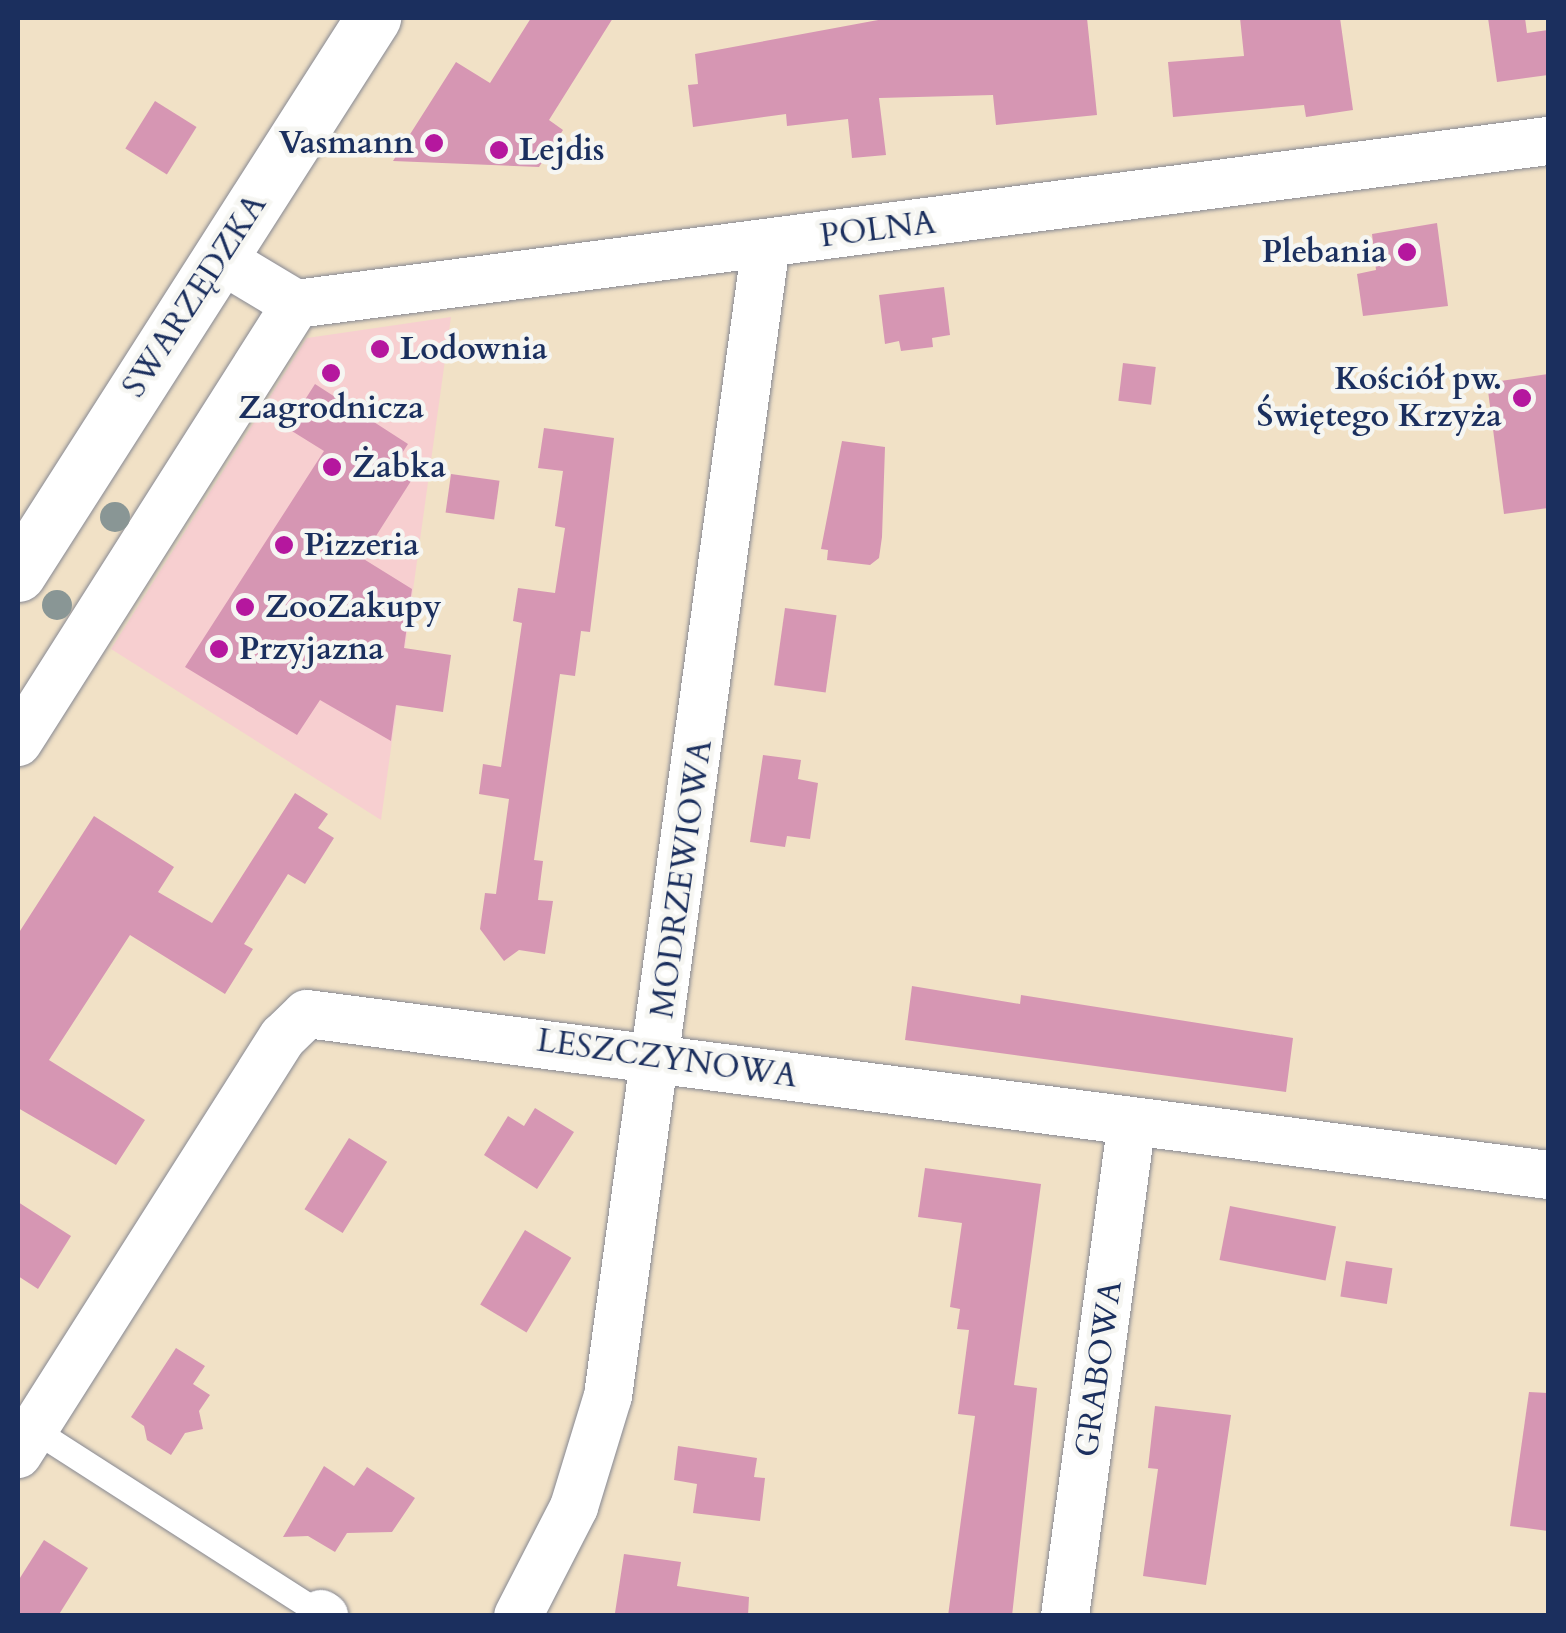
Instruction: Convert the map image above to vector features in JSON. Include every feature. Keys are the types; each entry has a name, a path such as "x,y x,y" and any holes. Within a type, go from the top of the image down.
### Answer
{"street":[{"name":"SWARZĘDZKA","path":"18,574 373,18"},
{"name":"POLNA","path":"296,304 1548,141"},
{"name":"MODRZEWIOWA","path":"518,1616 574,1507 608,1396 658,1057 766,244"},
{"path":"18,742 296,304 219,258"},
{"name":"LESZCZYNOWA","path":"25,1442 284,1038 307,1014 1548,1175"},
{"name":"GRABOWA","path":"1065,1616 1132,1123"}],"lane":[{"path":"25,1442 323,1615"}],"shaded area":[{"path":"451,317 381,820 111,649 307,338"}],"building":[{"path":"531,18 613,18 549,120 563,130 539,167 393,161 456,62 490,83"},
{"path":"889,18 1087,18 1097,115 996,125 993,95 879,98 886,155 852,158 848,119 787,126 786,114 693,127 688,85 698,84 695,54"},
{"path":"1240,18 1340,18 1353,110 1306,117 1304,105 1173,117 1168,62 1244,56"},
{"path":"1488,18 1525,18 1527,33 1548,30 1548,75 1497,82"},
{"path":"155,101 197,127 167,174 125,148"},
{"name":"Plebania","path":"1437,223 1448,306 1363,316 1357,274 1376,270 1372,234"},
{"path":"944,287 950,335 932,338 933,347 901,351 899,341 885,344 879,295"},
{"path":"1123,363 1156,367 1151,405 1118,401"},
{"name":"Kościół pw. Świętego Krzyża","path":"1548,374 1548,508 1504,514 1487,383"},
{"path":"315,384 408,444 393,467 418,470 362,558 412,589 404,648 451,655 443,712 396,705 391,741 320,700 297,735 185,667 324,451 287,428"},
{"path":"544,428 614,438 590,632 581,631 575,676 560,674 534,860 543,861 538,900 553,901 545,954 519,950 504,961 480,929 485,893 496,894 509,799 479,794 483,764 501,767 522,623 513,621 518,588 555,593 565,528 555,526 563,471 538,468"},
{"path":"842,441 885,447 882,537 879,558 870,565 827,560 828,550 821,549"},
{"path":"451,474 500,481 494,519 446,513"},
{"path":"785,608 836,615 826,692 774,685"},
{"path":"763,755 801,760 798,779 818,783 810,839 787,836 785,847 750,842"},
{"path":"295,793 328,814 318,828 334,838 305,884 288,874 244,944 253,949 225,994 130,935 49,1060 145,1120 116,1165 18,1108 18,934 94,816 174,867 158,892 212,923"},
{"path":"912,986 1020,1004 1021,995 1293,1038 1286,1092 905,1040"},
{"path":"535,1108 574,1132 537,1189 484,1155 508,1116 524,1126"},
{"path":"349,1138 387,1162 343,1233 304,1209"},
{"path":"925,1168 1041,1184 1014,1385 1037,1388 1012,1616 948,1616 975,1416 958,1414 969,1330 957,1329 960,1309 950,1307 962,1223 918,1217"},
{"path":"18,1202 71,1236 38,1289 18,1276"},
{"path":"1230,1206 1336,1227 1326,1281 1220,1260"},
{"path":"525,1230 571,1258 526,1332 480,1305"},
{"path":"1346,1261 1392,1268 1387,1304 1340,1297"},
{"path":"176,1348 205,1366 193,1384 210,1395 199,1411 203,1429 185,1433 171,1455 147,1440 144,1426 131,1417"},
{"path":"1529,1392 1548,1393 1548,1531 1510,1526"},
{"path":"1155,1406 1231,1415 1206,1585 1143,1576 1158,1469 1148,1468"},
{"path":"678,1446 757,1458 754,1477 765,1478 760,1521 693,1513 697,1484 674,1480"},
{"path":"324,1466 354,1486 367,1467 415,1498 392,1532 347,1533 335,1552 308,1536 283,1537"},
{"path":"44,1540 88,1568 58,1616 18,1616 18,1581"},
{"path":"624,1554 681,1562 677,1586 749,1597 748,1616 615,1613"}],"place":[{"name":"Vasmann","path":"434,143"},
{"name":"Lejdis","path":"499,150"},
{"name":"Plebania","path":"1407,252"},
{"name":"Lodownia","path":"380,349"},
{"name":"Zagrodnicza","path":"331,373"},
{"name":"Kościół pw. Świętego Krzyża","path":"1522,398"},
{"name":"Żabka","path":"332,467"},
{"name":"Pizzeria","path":"284,545"},
{"name":"ZooZakupy","path":"245,607"},
{"name":"Przyjazna","path":"219,649"}]}
